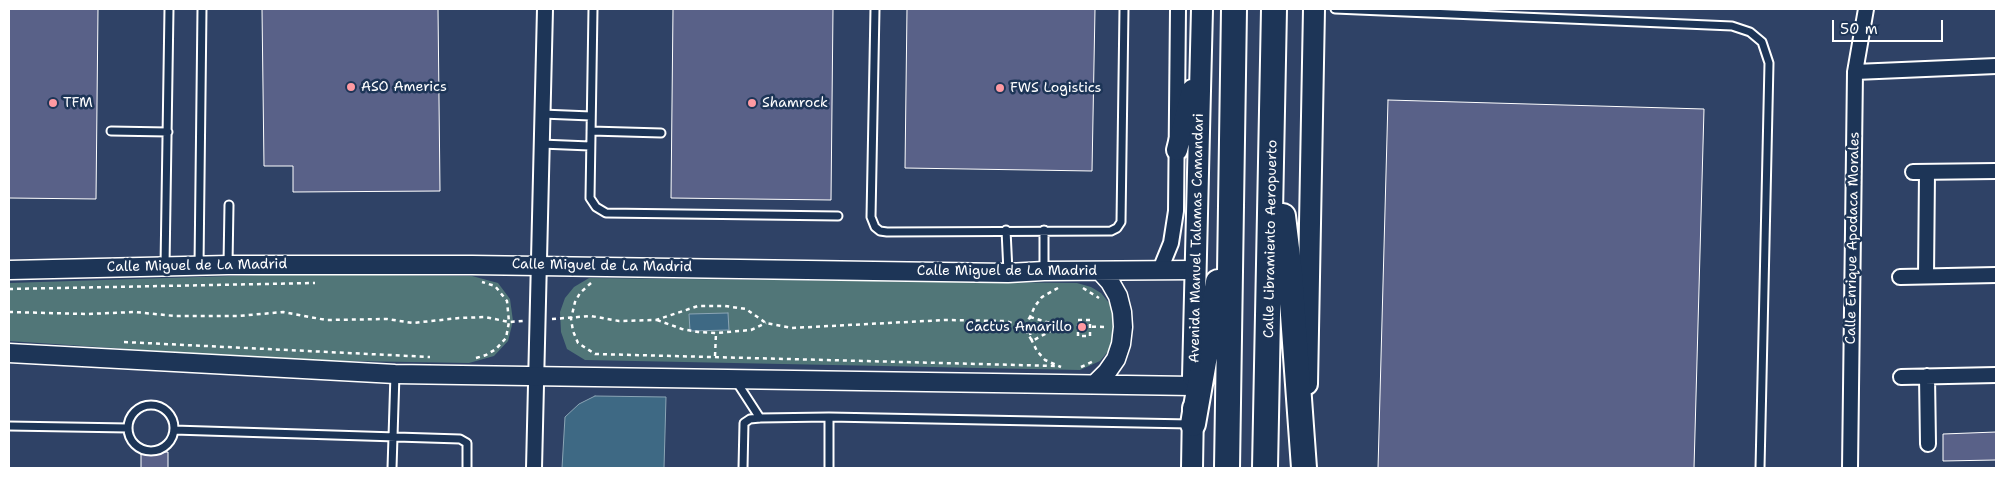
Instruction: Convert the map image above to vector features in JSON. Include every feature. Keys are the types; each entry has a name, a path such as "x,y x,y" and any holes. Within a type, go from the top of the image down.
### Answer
{"highway":[{"path":"1227,468 1234,9"},
{"name":"Calle Libramiento Aeropuerto","path":"1265,468 1273,140 1274,9"},
{"path":"1273,140 1290,273 1305,468"},
{"path":"1193,424 1231,212"}],"main road":[{"name":"Avenida Manuel Talamas Camandari","path":"1192,468 1202,9"},
{"path":"1305,468 1314,9"},
{"path":"1177,150 1191,95 1201,39"}],"street":[{"path":"534,468 544,9"},
{"path":"1160,270 1171,243 1176,211 1178,9"},
{"name":"Calle Enrique Apodaca Morales","path":"1850,468 1855,72 1866,9"},
{"path":"1855,72 1996,66"},
{"path":"1926,276 1920,173 1996,171"},
{"name":"Calle Miguel de La Madrid","path":"9,270 228,265 539,265 1008,273 1048,279 1100,271 1195,270"},
{"path":"1095,384 1116,359 1121,344 1123,327 1118,296 1110,282 1100,271"},
{"path":"1900,277 1996,275"},
{"path":"9,353 395,374 1193,386"},
{"path":"1901,377 1996,375"},
{"path":"1926,376 1928,444"}],"lane":[{"path":"165,266 170,9"},
{"path":"199,266 202,9"},
{"path":"593,9 590,198 596,208 606,213 838,216"},
{"path":"875,9 871,217 875,227 880,231 887,232 1111,231 1117,228 1121,222 1124,9"},
{"path":"1336,9 1732,26 1750,32 1762,42 1769,63 1760,468"},
{"path":"542,114 591,116"},
{"path":"111,131 168,132"},
{"path":"591,131 661,133"},
{"path":"542,144 590,146"},
{"path":"228,265 229,205"},
{"path":"1006,230 1008,273"},
{"path":"1044,230 1048,279"},
{"path":"392,468 395,374"},
{"path":"734,379 760,418"},
{"path":"152,405 166,410 171,416 174,430 168,444 154,451 139,448 133,443 128,428 133,414 138,409 152,405"},
{"path":"743,468 744,424 750,419 760,418 829,417 1193,424"},
{"path":"829,417 829,468"},
{"path":"9,426 128,428"},
{"path":"174,430 394,436 464,440 467,443 467,468"}],"path":[{"path":"1024,327 1042,297 1051,290 1062,286 1048,279"},
{"path":"472,359 486,355 496,349 506,338 509,322 507,302 495,286 478,281"},
{"path":"594,281 580,293 575,302 571,319 578,343 595,354 1056,366 1069,369"},
{"path":"9,289 324,282"},
{"path":"1080,287 1086,288 1100,299"},
{"path":"9,312 86,314 135,312 175,316 238,316 283,312 326,320 388,319 413,323 485,317 509,322 571,319 591,316 620,321 656,320 698,306 725,306 746,309 766,323 792,328 945,320 1006,322 1024,327 1037,352 1045,360 1056,366"},
{"path":"1030,317 1060,326 1111,327"},
{"path":"1030,317 1029,329 1032,341"},
{"path":"656,320 682,329 716,333 751,330 766,323"},
{"path":"1078,320 1090,320 1090,336 1078,336 1078,327 1078,320"},
{"path":"1032,341 1060,326"},
{"path":"715,356 716,333"},
{"path":"117,341 432,357"},
{"path":"1076,368 1088,364 1099,356"}],"green space":[{"path":"293,274 472,276 498,283 510,299 513,321 508,341 494,356 469,363 292,360 9,341 9,283"},
{"path":"589,278 1077,283 1091,287 1101,293 1110,304 1114,313 1116,336 1110,349 1100,361 1080,370 585,360 567,349 561,332 560,312 565,298 574,287"}],"water":[{"path":"728,313 729,330 690,331 689,314"},
{"path":"595,396 666,397 664,468 562,468 565,417 579,404"}],"building":[{"name":"TFM","path":"9,9 98,9 96,199 9,198"},
{"name":"ASO Americs","path":"262,9 438,9 440,191 293,192 293,166 264,166"},
{"name":"Shamrock","path":"673,9 833,9 831,200 671,198"},
{"name":"FWS Logistics","path":"907,9 1095,9 1092,171 905,168"},
{"path":"1388,100 1704,109 1694,468 1378,468"},
{"path":"1996,432 1996,460 1943,461 1943,434"},
{"path":"141,452 168,452 168,468 141,468"}],"place":[{"name":"ASO Americs","path":"351,87"},
{"name":"FWS Logistics","path":"1000,88"},
{"name":"TFM","path":"53,103"},
{"name":"Shamrock","path":"752,103"},
{"name":"Cactus Amarillo","path":"1082,327"}]}
